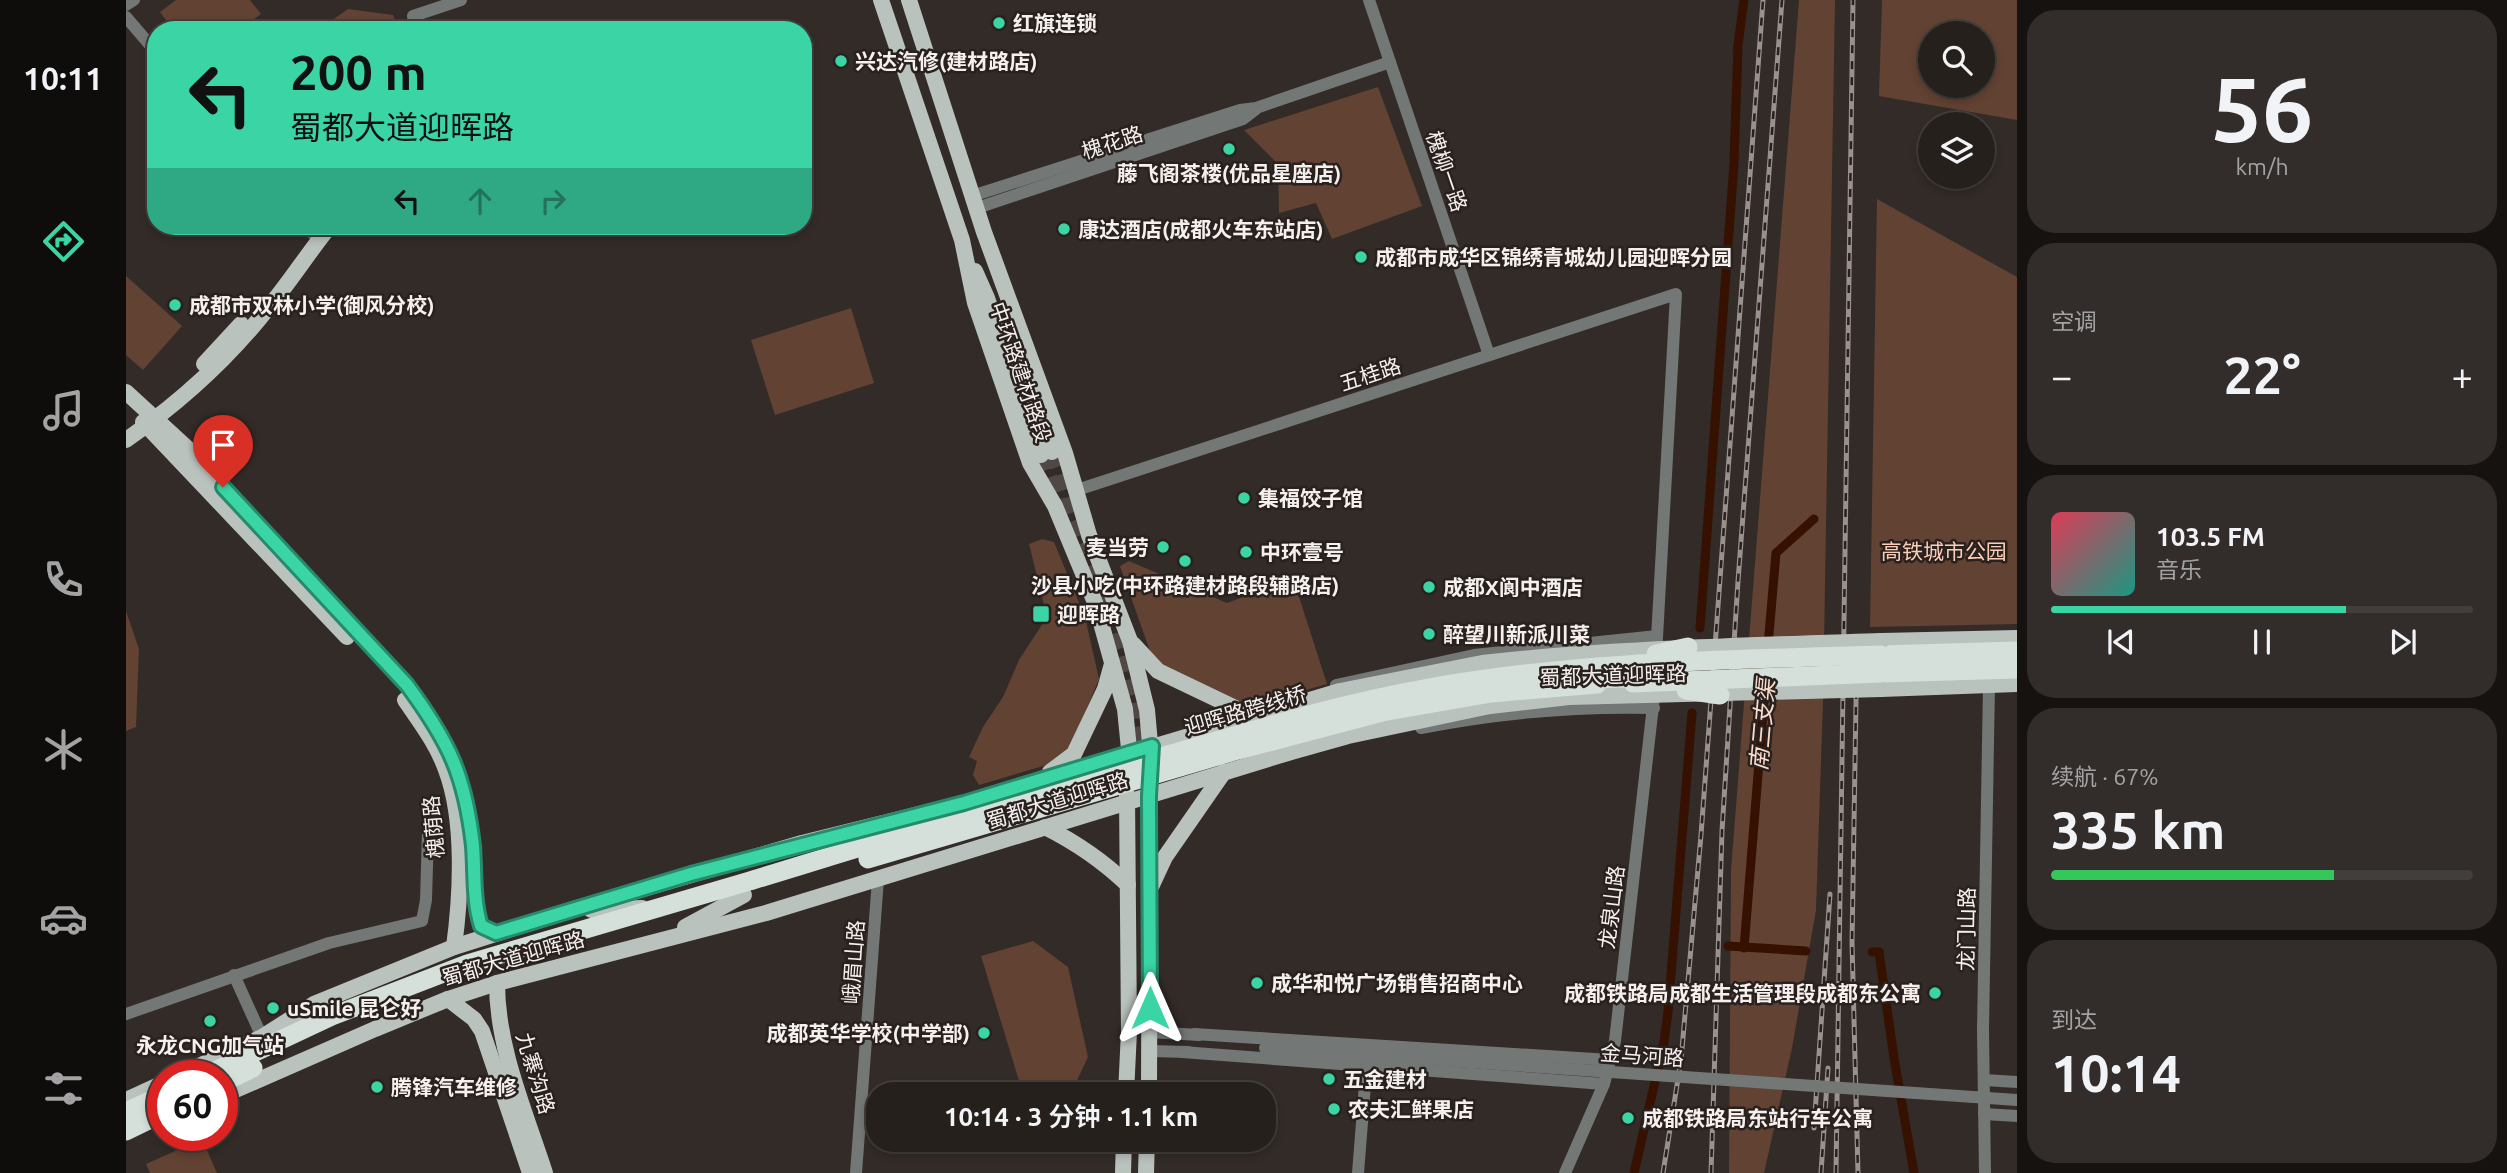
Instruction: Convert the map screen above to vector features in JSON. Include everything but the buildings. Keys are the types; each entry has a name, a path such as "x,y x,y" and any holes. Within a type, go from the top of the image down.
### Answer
{"highway":[{"path":"1517,702 1688,646"},
{"name":"蜀都大道迎晖路","path":"1597,675 1633,683 1881,665 2017,651"},
{"path":"1511,660 1597,675"},
{"name":"蜀都大道迎晖路","path":"1597,675 1881,665 2017,669"},
{"name":"迎晖路跨线桥","path":"751,889 1047,791 1335,708 1483,679 1597,675"},
{"path":"1633,683 1720,695"},
{"name":"蜀都大道迎晖路","path":"238,1060 332,1016 467,964 655,908 751,889"},
{"name":"蜀都大道迎晖路","path":"238,1075 352,1020 429,989 751,889"},
{"path":"126,1112 147,1102"},
{"path":"126,1131 147,1121"}],"main road":[{"name":"中环路建材路段","path":"881,0 962,240 975,303 1030,463 1055,506 1096,605 1125,709 1131,751 1127,803 1129,1031 1127,1082"},
{"name":"中环路建材路段","path":"909,0 984,232 1077,490 1089,535 1130,641 1147,710 1152,746 1149,796 1149,1082"},
{"path":"962,240 1046,454 997,295 984,232"},
{"path":"126,440 143,420 231,351 269,308 311,235"},
{"name":"槐荫路","path":"126,392 143,420 400,694 436,747 446,769 455,802 458,828 458,918 454,947"},
{"name":"槐荫路","path":"126,406 187,448 407,685 433,720 449,749 466,800 477,915 481,926 496,933"},
{"path":"1881,665 1991,639 2017,637"},
{"path":"1130,641 1158,671 1252,716"},
{"name":"蜀都大道迎晖路","path":"212,1060 262,1037 314,1004 454,947 496,933 790,846 964,803 1131,751 1340,691 1482,663 1588,652 1688,646 1881,665 1989,685 2017,684"},
{"path":"1043,778 1074,754 1105,689 1112,662"},
{"name":"蜀都大道迎晖路","path":"238,1089 448,999 497,983 766,913 1348,736 1517,702 1622,695 1720,695 1881,665"},
{"path":"1150,887 1165,857 1224,772"},
{"path":"1045,827 1067,838 1110,868 1128,885"},
{"path":"668,937 751,889"},
{"path":"570,910 655,908"},
{"name":"九寨沟路","path":"497,983 497,1013 507,1054 545,1173"},
{"name":"九寨沟路","path":"448,999 474,1019 482,1031 530,1173"},
{"path":"126,1100 147,1090"},
{"path":"126,1141 147,1131"},
{"path":"1123,1173 1124,1152"},
{"path":"1146,1173 1147,1152"}],"street":[{"path":"126,5 134,0"},
{"path":"414,21 413,16 461,0"},
{"name":"槐柳一路","path":"1369,0 1489,355"},
{"path":"126,17 147,42"},
{"name":"槐花路","path":"974,202 1243,119 1256,108 1390,62"},
{"name":"五桂路","path":"1077,490 1676,294"},
{"name":"龙泉山路","path":"1565,1173 1604,1084 1615,1041 1654,708 1676,294"},
{"path":"1290,752 1271,745 1265,735 1268,716 1279,708 1328,687 1426,664 1523,649 1657,636"},
{"name":"龙门山路","path":"1985,1173 1983,1080 1989,685"},
{"path":"1348,736 1404,732 1498,716 1576,708 1654,708"},
{"path":"964,803 985,807 992,818 993,832 978,848"},
{"path":"126,1014 329,943 422,921 425,912 428,831"},
{"name":"峨眉山路","path":"856,1173 878,879"},
{"path":"234,975 262,1037"},
{"path":"1150,1032 1610,1060"},
{"path":"1194,1034 1265,1048"},
{"path":"1358,1173 1368,1045"},
{"path":"1182,1052 1265,1048"},
{"name":"金马河路","path":"1265,1048 2017,1100"},
{"path":"1150,1051 1604,1084"},
{"path":"1983,1080 2017,1082"},
{"path":"1983,1114 2017,1116"}],"green space":[{"path":"176,0 250,0 261,14 252,21 166,21 160,12"},
{"path":"1799,0 1835,0 1823,701 1816,910 1792,1048 1764,1173 1729,1173 1731,870"},
{"path":"1882,0 2017,0 2017,120 1995,116 1995,112 1971,112 1879,96"},
{"path":"348,9 393,15 395,21 331,21"},
{"path":"1378,87 1422,206 1332,239 1316,203 1279,213 1278,164 1244,130"},
{"name":"高铁城市公园","path":"1877,199 2017,277 2017,624 1870,627"},
{"path":"126,276 182,326 143,370 126,355"},
{"path":"851,308 874,383 775,415 751,340"},
{"path":"1042,539 1054,542 1085,617 1099,679 1068,753 1057,762 979,785 973,775 977,761 969,757 983,727 1003,697 1019,660 1047,617 1029,544"},
{"path":"1129,561 1227,603 1293,578 1327,684 1250,706 1161,666 1151,654 1120,566"},
{"path":"126,611 139,649 136,727 126,731"},
{"path":"1033,941 1068,967 1088,1057 1076,1082 1019,1082 981,956"},
{"path":"175,1151 207,1151 217,1173 150,1173 146,1164"}],"waterway":[{"path":"1700,628 1734,163 1738,45 1744,0"},
{"name":"南三支渠","path":"1768,646 1776,553 1814,519"},
{"name":"南三支渠","path":"1744,948 1765,688"},
{"path":"1634,1173 1664,1042 1668,1012 1692,713"},
{"path":"1728,946 1806,951"},
{"path":"1872,952 1879,952 1914,1173"}],"tunnel":[{"path":"1052,452 1118,644 1136,722 1141,762"},
{"path":"1041,455 1058,502"}],"railway":[{"path":"1663,1173 1681,1060 1701,835 1763,0"},
{"path":"1711,1173 1722,831 1782,0"},
{"path":"1836,1173 1853,0"},
{"path":"1857,643 1852,943 1858,1173"},
{"path":"1814,1128 1830,894"},
{"path":"1821,1173 1828,1068"}],"place":[{"name":"红旗连锁","path":"999,23"},
{"name":"兴达汽修(建材路店)","path":"841,61"},
{"name":"藤飞阁茶楼(优品星座店)","path":"1229,149"},
{"name":"康达酒店(成都火车东站店)","path":"1064,229"},
{"name":"成都市成华区锦绣青城幼儿园迎晖分园","path":"1361,257"},
{"name":"成都市双林小学(御风分校)","path":"175,305"},
{"name":"集福饺子馆","path":"1244,498"},
{"name":"麦当劳","path":"1163,547"},
{"name":"中环壹号","path":"1246,552"},
{"name":"沙县小吃(中环路建材路段辅路店)","path":"1185,561"},
{"name":"成都X阆中酒店","path":"1429,587"},
{"name":"迎晖路","path":"1041,614"},
{"name":"醉望川新派川菜","path":"1429,634"},
{"name":"成华和悦广场销售招商中心","path":"1257,983"},
{"name":"成都铁路局成都生活管理段成都东公寓","path":"1935,993"},
{"name":"uSmile 昆仑好","path":"273,1008"},
{"name":"永龙CNG加气站","path":"210,1021"},
{"name":"成都英华学校(中学部)","path":"984,1033"},
{"name":"五金建材","path":"1329,1079"},
{"name":"腾锋汽车维修","path":"377,1087"},
{"name":"农夫汇鲜果店","path":"1334,1109"},
{"name":"成都铁路局东站行车公寓","path":"1628,1118"}],"route":[{"path":"223,487 407,685 433,720 449,749 466,800 476,880 477,915 481,926 489,931 496,933 802,843 964,803 1152,746 1149,796 1150,1008"}]}
